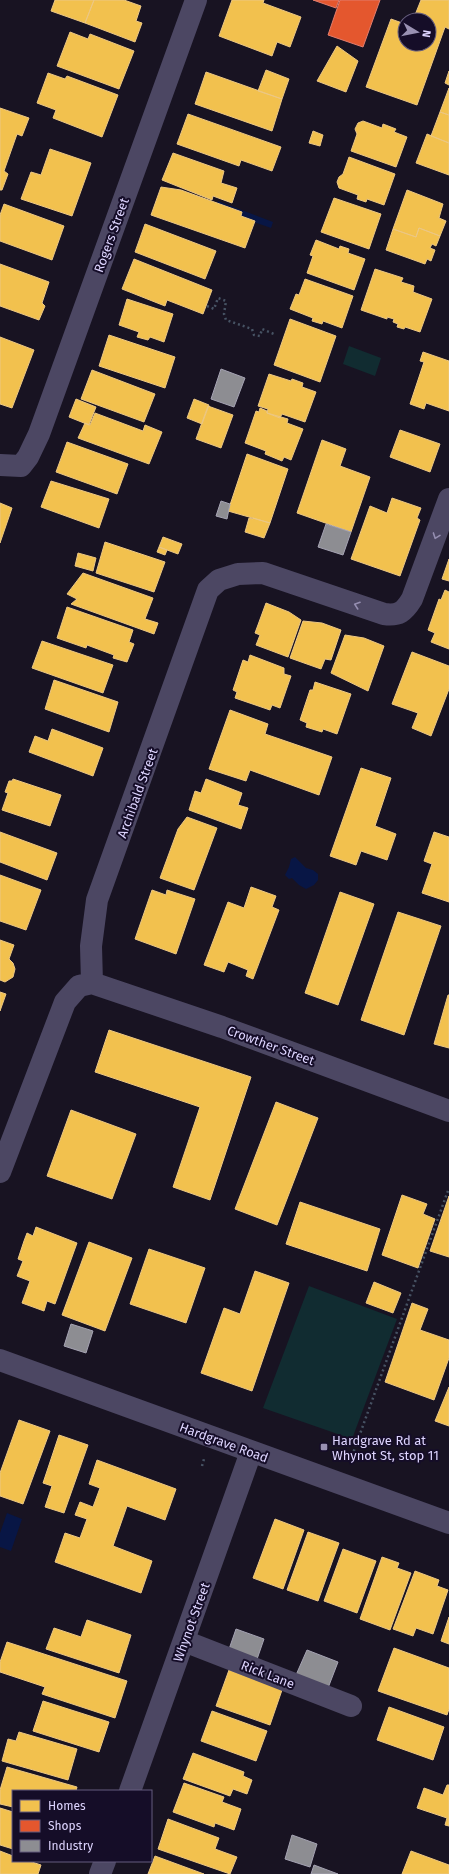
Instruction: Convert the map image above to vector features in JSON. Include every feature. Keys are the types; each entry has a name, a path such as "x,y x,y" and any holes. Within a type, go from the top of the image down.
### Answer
{"street":[{"name":"Rogers Street","path":"10,465 31,451 39,434 196,0"},
{"name":"Archibald Street","path":"92,983 91,946 97,900 208,590 219,580 238,574 263,573 384,614 395,616 406,608 412,599 449,500"},
{"name":"Crowther Street","path":"92,983 222,1027 449,1111"},
{"path":"0,1172 65,1002 79,986 92,983"},
{"name":"Hardgrave Road","path":"0,1360 449,1523"},
{"name":"Whynot Street","path":"130,1790 251,1452"},
{"name":"Rick Lane","path":"184,1641 351,1706"},
{"path":"100,1874 105,1862"}],"path":[{"path":"207,306 214,309 218,298 226,301 224,314 226,320 252,329 254,335 260,336 262,330 274,334"},
{"path":"352,1456 449,1188"}],"green space":[{"path":"349,346 381,358 375,376 343,364"},
{"path":"309,1286 397,1319 352,1439 263,1408"}],"shaded area":[{"path":"218,201 273,222 271,228 215,208"},
{"path":"295,857 306,868 313,870 318,874 318,880 314,885 306,889 292,878 289,879 285,875 291,859"},
{"path":"7,1513 22,1519 11,1551 0,1547 0,1533"}],"building: Homes":[{"path":"55,0 94,0 85,23 51,11"},
{"path":"94,0 124,0 141,6 136,21 142,23 135,42 85,23"},
{"path":"232,0 264,0 263,3 301,17 290,47 277,42 272,56 219,36"},
{"path":"421,0 449,0 449,29 445,27 437,49 437,12 416,12"},
{"path":"391,19 397,21 397,52 436,52 417,105 366,87"},
{"path":"70,32 88,39 90,34 134,51 119,89 57,66"},
{"path":"337,46 358,61 346,92 317,81"},
{"path":"266,70 289,79 282,99 258,91"},
{"path":"449,71 449,85 445,83"},
{"path":"206,72 282,99 272,131 195,104"},
{"path":"48,73 65,79 67,76 118,95 102,137 53,118 56,110 37,103"},
{"path":"449,88 449,115 440,112"},
{"path":"0,108 29,118 22,136 17,134 4,171 8,174 2,190 0,190"},
{"path":"440,112 449,115 449,143 431,136"},
{"path":"188,114 281,147 272,171 241,160 239,166 177,144"},
{"path":"363,121 382,128 383,124 396,129 394,132 407,137 396,167 351,151 357,134 355,129 358,123"},
{"path":"313,131 323,135 320,146 309,143"},
{"path":"427,134 449,143 449,175 416,163"},
{"path":"50,149 91,163 72,216 21,199 31,172 41,175"},
{"path":"173,153 224,171 221,183 237,188 232,203 213,196 212,200 162,180"},
{"path":"349,157 395,174 384,205 367,199 366,202 357,199 358,195 339,188 337,182 339,177 343,174"},
{"path":"161,187 181,190 242,212 241,216 255,221 245,248 151,215"},
{"path":"407,190 443,204 439,218 446,221 440,236 419,228 416,237 393,229"},
{"path":"334,198 381,214 369,249 321,232"},
{"path":"4,204 64,226 52,260 0,241 0,215"},
{"path":"145,224 216,251 205,279 135,252"},
{"path":"419,228 440,236 436,246 432,244 430,248 435,250 431,261 427,259 425,264 386,250 393,229 416,237"},
{"path":"316,240 339,249 340,246 349,249 348,253 365,259 354,290 307,273 313,256 310,255"},
{"path":"134,259 212,290 203,314 167,300 165,306 122,289"},
{"path":"0,264 49,282 42,303 45,306 39,320 0,306"},
{"path":"375,269 403,278 401,282 414,286 413,292 432,299 420,332 405,327 404,329 397,327 398,324 393,322 394,319 387,317 387,319 361,310"},
{"path":"305,279 353,296 342,328 323,321 322,324 312,321 313,318 290,309 296,294 299,295"},
{"path":"127,299 173,314 164,342 150,337 148,340 137,337 139,332 119,325"},
{"path":"290,319 336,336 320,382 274,365"},
{"path":"109,335 175,357 165,388 99,366"},
{"path":"0,337 34,350 12,408 0,404"},
{"path":"423,352 449,361 449,411 426,403 424,409 410,404 424,362 420,361"},
{"path":"92,370 155,394 144,422 81,399"},
{"path":"269,374 303,383 302,387 316,392 305,422 282,414 280,418 267,413 268,409 258,406"},
{"path":"76,399 96,407 89,425 69,417"},
{"path":"194,399 209,405 202,424 187,418"},
{"path":"208,406 233,415 221,448 196,439"},
{"path":"260,408 267,411 267,413 288,419 287,423 303,429 291,460 284,457 282,461 265,454 266,451 245,443 256,411 259,412"},
{"path":"95,413 143,431 145,425 162,432 149,464 78,438 85,423 90,425"},
{"path":"400,430 440,444 430,472 390,457"},
{"path":"322,440 346,449 340,466 370,477 351,532 297,513"},
{"path":"67,442 128,464 117,494 56,472"},
{"path":"247,454 288,469 270,523 228,511"},
{"path":"51,481 109,499 99,528 41,507"},
{"path":"392,498 421,508 417,518 420,520 400,576 351,559 370,506 387,513"},
{"path":"0,503 12,508 0,543"},
{"path":"249,518 270,523 264,538 245,532"},
{"path":"163,537 182,544 178,554 159,547"},
{"path":"105,542 165,562 154,592 96,573"},
{"path":"159,547 167,550 165,555 157,552"},
{"path":"78,553 96,558 93,571 75,566"},
{"path":"449,559 449,581 442,579"},
{"path":"83,573 153,598 145,619 158,623 154,634 71,604 77,599 67,594"},
{"path":"445,590 449,592 449,649 431,642 435,633 428,630 439,599 441,600"},
{"path":"266,603 289,612 301,620 288,657 256,645 260,635 255,633"},
{"path":"67,607 133,630 129,642 134,644 127,662 113,658 114,655 87,645 86,648 57,638"},
{"path":"303,621 322,623 341,630 331,660 325,659 321,669 290,658"},
{"path":"345,635 364,638 384,646 368,691 331,673"},
{"path":"42,641 113,665 103,693 32,668"},
{"path":"412,652 449,666 449,689 431,736 412,728 418,713 392,704"},
{"path":"250,655 284,668 284,674 291,676 280,708 272,705 270,710 235,698 237,692 233,690 243,660 248,662"},
{"path":"54,680 118,702 109,732 45,709"},
{"path":"315,682 351,694 337,734 323,729 322,732 306,727 307,723 300,720 310,690 313,690"},
{"path":"230,710 268,724 265,734 332,757 319,795 250,770 246,781 209,769"},
{"path":"52,729 103,748 93,776 29,752 35,736 48,741"},
{"path":"361,768 391,778 375,826 396,834 387,860 361,851 356,865 330,856"},
{"path":"13,779 61,795 50,826 2,810 8,793 5,792 9,781 12,781"},
{"path":"206,779 242,793 238,805 248,808 241,829 189,810 195,791 201,793"},
{"path":"187,817 217,828 194,890 160,878 178,829"},
{"path":"0,832 57,853 47,880 0,862"},
{"path":"434,832 449,837 449,902 422,893 432,864 424,861"},
{"path":"0,875 41,890 26,930 0,921"},
{"path":"251,887 276,896 272,907 279,910 253,979 246,976 248,970 228,962 224,972 204,965 228,902 244,908"},
{"path":"152,890 166,895 167,890 195,899 176,954 135,939"},
{"path":"340,892 374,904 338,1005 305,993"},
{"path":"398,912 441,926 404,1035 361,1020"},
{"path":"0,940 14,945 9,959 13,963 15,969 13,977 5,982 0,980"},
{"path":"0,992 6,994 0,1011"},
{"path":"449,995 449,1048 434,1044"},
{"path":"109,1030 251,1077 210,1200 173,1187 200,1107 95,1072"},
{"path":"276,1102 318,1118 277,1225 235,1209"},
{"path":"71,1110 136,1134 112,1199 47,1176"},
{"path":"402,1195 427,1204 423,1214 435,1219 418,1268 382,1255"},
{"path":"449,1196 449,1257 430,1251"},
{"path":"300,1202 380,1229 367,1271 286,1244"},
{"path":"36,1227 77,1243 55,1304 47,1301 44,1311 22,1303 30,1281 17,1276 23,1261 18,1259 27,1233 33,1236"},
{"path":"89,1242 132,1258 105,1331 62,1315"},
{"path":"149,1249 205,1268 186,1323 130,1304"},
{"path":"255,1271 289,1283 252,1391 201,1373 224,1308 240,1314"},
{"path":"374,1282 401,1293 393,1313 366,1303"},
{"path":"412,1303 428,1309 420,1330 449,1340 449,1358 434,1400 385,1382"},
{"path":"449,1387 449,1426 435,1421"},
{"path":"19,1420 50,1431 23,1504 0,1496 0,1473"},
{"path":"59,1435 88,1445 64,1513 45,1507 52,1486 43,1483"},
{"path":"97,1460 176,1489 165,1520 127,1506 113,1546 152,1561 141,1593 55,1562 65,1533 80,1538 87,1519 75,1515 80,1502 93,1507 100,1488 89,1484"},
{"path":"275,1519 304,1530 283,1589 253,1578"},
{"path":"308,1532 339,1543 318,1601 287,1590"},
{"path":"343,1549 376,1561 357,1613 324,1601"},
{"path":"382,1557 399,1563 397,1568 411,1573 390,1630 360,1619"},
{"path":"415,1571 439,1580 437,1586 448,1590 433,1634 416,1628 413,1636 393,1629"},
{"path":"449,1617 449,1644 441,1641"},
{"path":"87,1620 131,1635 119,1673 46,1649 54,1628 81,1637"},
{"path":"7,1642 127,1681 115,1718 42,1694 45,1687 0,1672 0,1662"},
{"path":"394,1648 449,1668 449,1709 447,1715 378,1691"},
{"path":"229,1670 282,1690 270,1725 216,1706"},
{"path":"43,1701 109,1722 99,1752 33,1731"},
{"path":"389,1707 444,1727 433,1760 377,1740"},
{"path":"212,1711 267,1731 256,1761 201,1741"},
{"path":"19,1732 77,1749 68,1780 2,1761 8,1739 16,1741"},
{"path":"193,1753 244,1772 243,1776 252,1780 247,1794 233,1789 230,1796 183,1779"},
{"path":"7,1767 77,1787 76,1790 12,1790 12,1807 0,1804 0,1790"},
{"path":"184,1783 224,1797 222,1802 241,1809 234,1830 215,1823 214,1827 173,1812"},
{"path":"447,1785 449,1785 449,1826 445,1825 447,1818 417,1808 424,1788 443,1795"},
{"path":"0,1808 12,1812 12,1849 0,1845"},
{"path":"168,1819 219,1838 215,1849 237,1857 230,1874 158,1849"},
{"path":"0,1851 12,1856 12,1862 32,1862 41,1865 38,1874 0,1874"},
{"path":"411,1851 449,1865 449,1874 402,1874"},
{"path":"155,1856 204,1874 148,1874"}],"building: Shops":[{"path":"313,0 339,0 336,8"},
{"path":"340,0 380,0 363,47 328,35"}],"building: Industry":[{"path":"221,369 245,378 234,407 211,399"},
{"path":"221,501 230,504 227,519 216,516"},
{"path":"326,524 351,532 343,555 318,547"},
{"path":"71,1324 93,1331 86,1353 64,1346"},
{"path":"236,1629 264,1639 255,1665 227,1655"},
{"path":"307,1650 338,1662 328,1688 296,1675"},
{"path":"292,1835 317,1844 310,1867 285,1859"},
{"path":"314,1865 338,1874 311,1874"}],"place":[{"name":"Hardgrave Rd at Whynot St, stop 11","path":"324,1447"}]}
